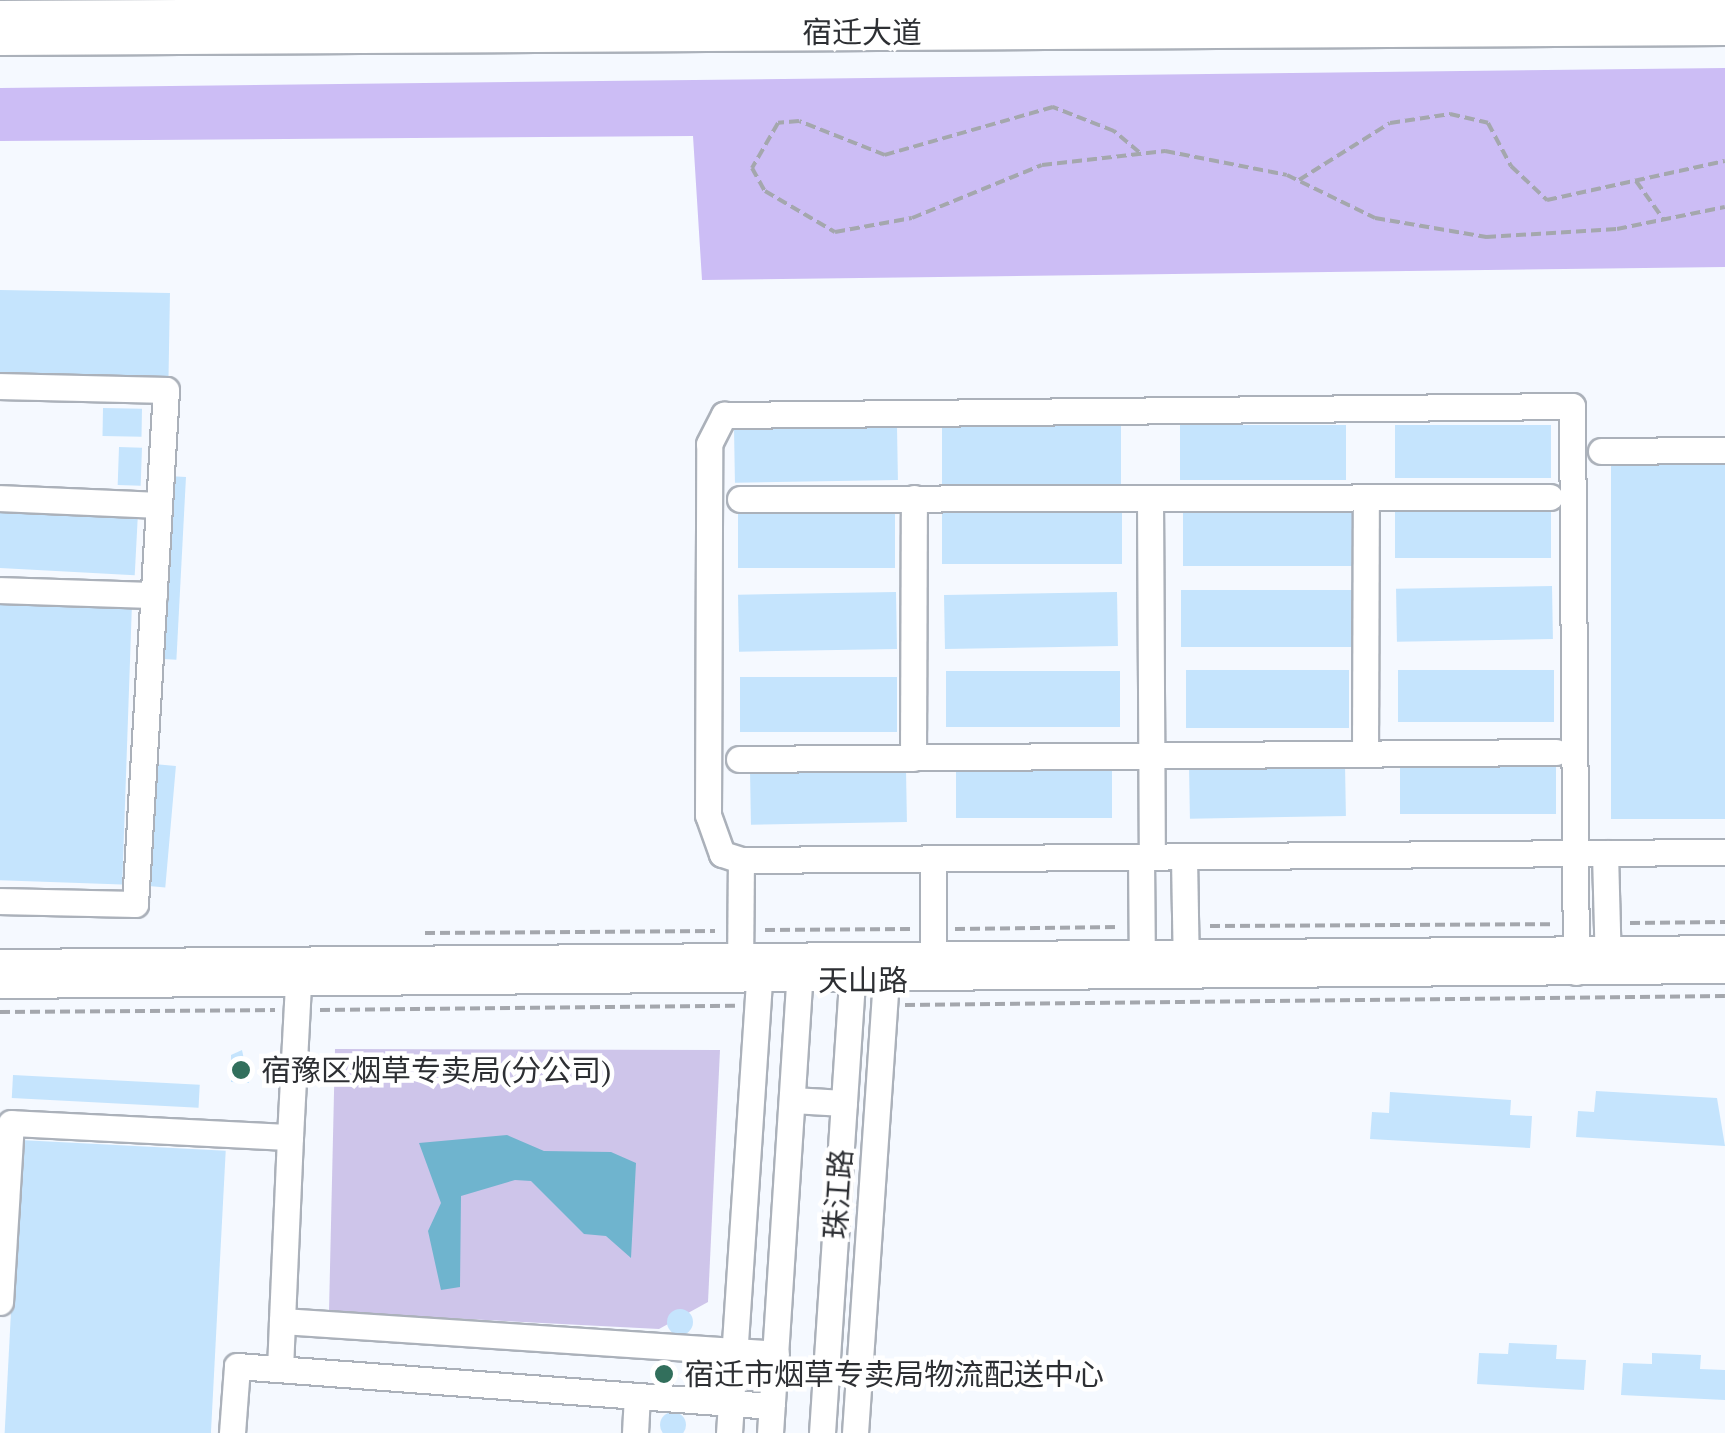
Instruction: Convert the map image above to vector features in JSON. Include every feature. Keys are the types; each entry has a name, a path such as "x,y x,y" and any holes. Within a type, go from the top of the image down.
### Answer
{"main road":[{"name":"宿迁大道","path":"0,16 767,15 1725,6"},
{"name":"宿迁大道","path":"767,15 1725,30"},
{"name":"宿迁大道","path":"0,40 372,16"}],"street":[{"path":"0,386 166,390 136,904 0,901"},
{"path":"1576,948 1574,854 1572,406 742,410 724,415 708,444 708,816 722,854 741,860 933,859 1147,857 1184,857 1574,854 1605,854 1725,852"},
{"path":"1600,451 1725,450"},
{"path":"1365,753 1366,497"},
{"path":"740,499 1550,497"},
{"path":"0,498 159,505"},
{"path":"913,758 914,498"},
{"path":"1142,965 1152,756 1150,498"},
{"path":"0,590 154,595"},
{"path":"738,759 1556,752"},
{"path":"1605,854 1607,948"},
{"path":"1184,857 1186,965"},
{"path":"933,859 933,967"},
{"path":"729,1433 748,961 741,860"},
{"name":"天山路","path":"0,962 748,961 800,968 886,968 1186,965 1576,948 1725,948"},
{"name":"天山路","path":"1607,948 1725,970"},
{"name":"天山路","path":"0,985 298,983 748,961"},
{"name":"珠江路","path":"770,1433 800,968"},
{"name":"珠江路","path":"822,1433 852,968"},
{"path":"855,1433 886,968"},
{"path":"280,1369 298,983"},
{"path":"792,1100 844,1103"},
{"path":"0,1302 12,1123 290,1137"},
{"path":"282,1321 776,1354"},
{"path":"232,1433 236,1366 772,1406"},
{"path":"635,1433 637,1396"}],"path":[{"path":"1139,152 1114,130 1052,107 885,155 799,121 778,123 752,168 765,191 800,216 857,232 1042,165 1139,152 1300,180 1374,218 1486,237 1664,220 1725,208"},
{"path":"1300,180 1390,123 1450,114 1488,124 1511,166 1547,200 1725,161"},
{"path":"1636,181 1664,220"},
{"path":"1607,948 1725,922"},
{"path":"1185,926 1576,948"},
{"path":"417,933 748,961 933,929 1142,927"}],"shaded area":[{"path":"1725,68 1725,267 702,280 693,136 0,141 0,88"},
{"path":"335,1049 720,1050 708,1302 659,1329 329,1312"}],"water":[{"path":"507,1135 544,1151 611,1152 636,1163 631,1258 606,1236 584,1234 531,1181 515,1180 461,1196 460,1287 441,1290 428,1231 441,1203 419,1143"}],"building":[{"path":"0,290 170,293 168,379 0,376"},
{"path":"103,408 142,409 142,437 103,436"},
{"path":"942,423 1121,423 1121,484 942,484"},
{"path":"1180,425 1346,425 1346,480 1180,480"},
{"path":"1395,425 1551,425 1551,478 1395,478"},
{"path":"897,427 898,480 735,483 734,430"},
{"path":"119,447 142,448 141,486 118,485"},
{"path":"1611,464 1725,464 1725,819 1611,819"},
{"path":"168,476 186,477 176,660 158,659"},
{"path":"1395,506 1551,506 1551,558 1395,558"},
{"path":"942,507 1122,507 1122,564 942,564"},
{"path":"0,509 138,516 135,575 0,568"},
{"path":"738,509 895,509 895,568 738,568"},
{"path":"1183,510 1352,510 1352,566 1183,566"},
{"path":"1552,586 1553,639 1397,642 1396,589"},
{"path":"1181,590 1352,590 1352,647 1181,647"},
{"path":"896,592 897,649 739,652 738,595"},
{"path":"1117,592 1118,646 945,649 944,595"},
{"path":"0,601 132,606 122,884 0,880"},
{"path":"1186,670 1349,670 1349,728 1186,728"},
{"path":"1398,670 1554,670 1554,722 1398,722"},
{"path":"946,671 1120,671 1120,727 946,727"},
{"path":"740,677 897,677 897,732 740,732"},
{"path":"1400,762 1556,762 1556,814 1400,814"},
{"path":"154,764 176,766 165,887 143,886"},
{"path":"1345,764 1346,816 1190,819 1189,767"},
{"path":"956,765 1112,765 1112,818 956,818"},
{"path":"906,769 907,822 751,825 750,772"},
{"path":"242,1050 249,1083 231,1082 231,1055"},
{"path":"13,1075 200,1085 199,1108 12,1098"},
{"path":"1596,1091 1717,1098 1725,1146 1576,1137 1578,1111 1594,1112"},
{"path":"1390,1092 1511,1100 1510,1115 1532,1116 1530,1148 1370,1139 1372,1112 1389,1113"},
{"path":"20,1140 226,1151 211,1433 5,1433"},
{"path":"680,1309 689,1313 693,1322 689,1331 680,1335 671,1331 667,1322 671,1313"},
{"path":"1509,1343 1557,1345 1556,1359 1586,1360 1584,1390 1477,1384 1479,1353 1508,1354"},
{"path":"1652,1353 1701,1355 1700,1369 1725,1370 1725,1400 1621,1395 1623,1363 1652,1364"},
{"path":"673,1412 682,1416 686,1425 682,1434 673,1438 664,1434 660,1425 664,1416"}],"place":[{"name":"宿豫区烟草专卖局(分公司)","path":"241,1070"},
{"name":"宿迁市烟草专卖局物流配送中心","path":"664,1374"}]}
